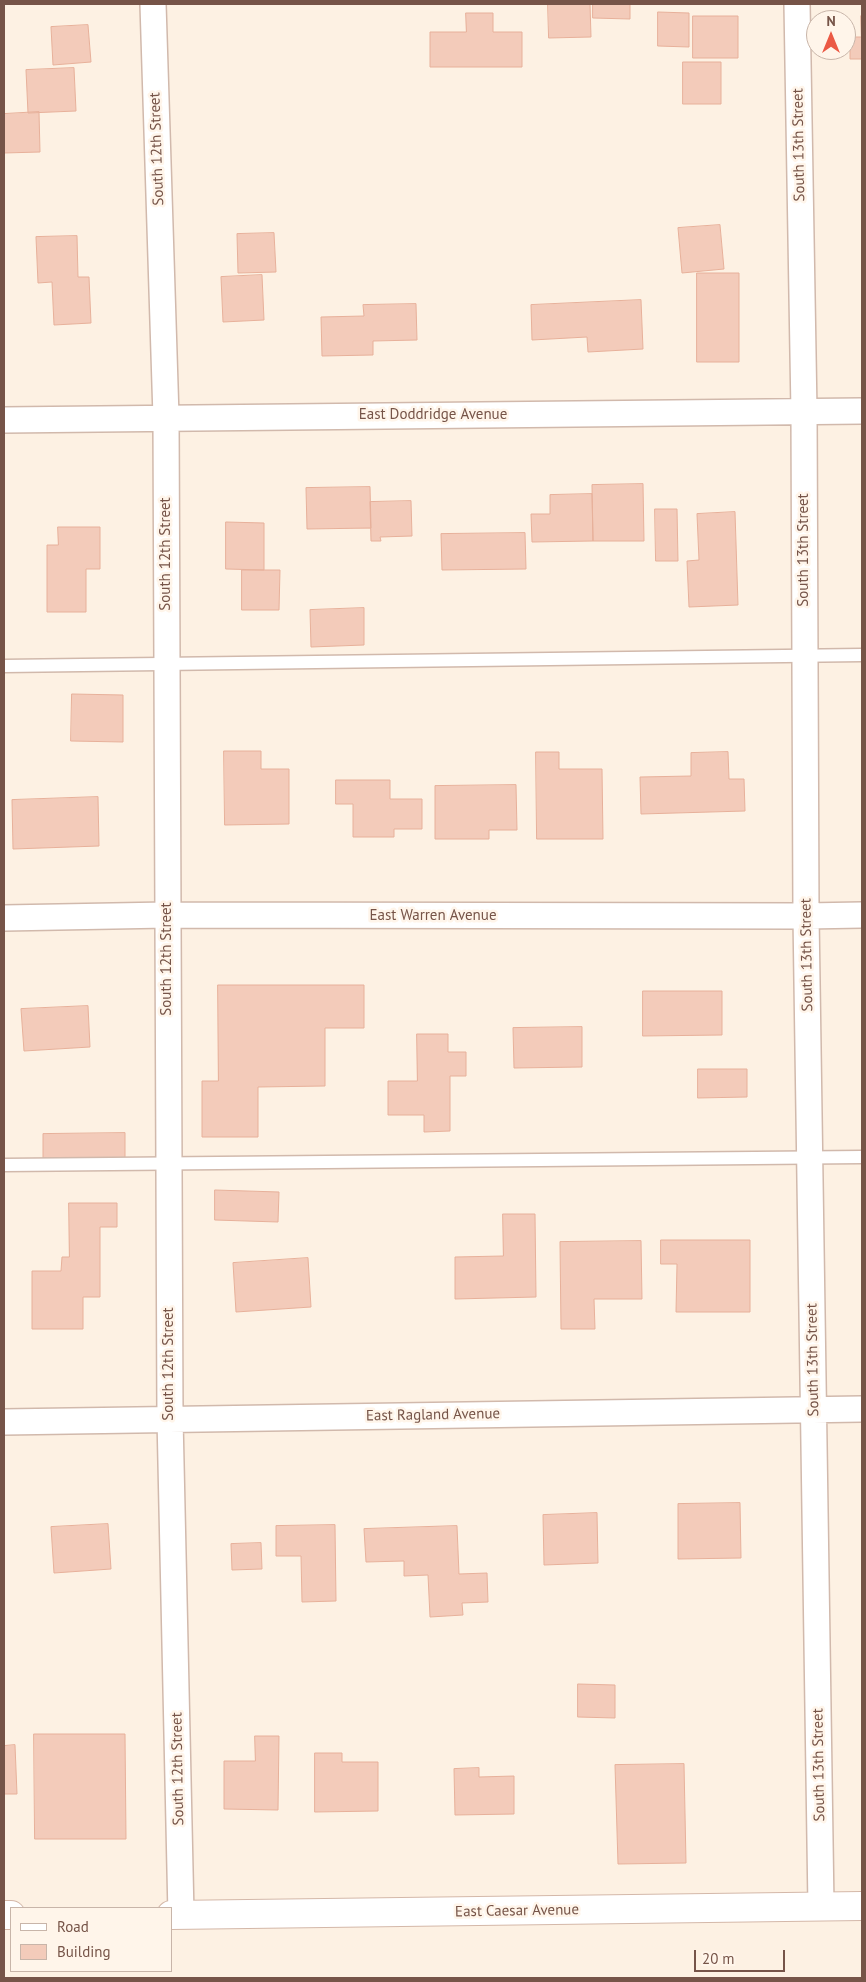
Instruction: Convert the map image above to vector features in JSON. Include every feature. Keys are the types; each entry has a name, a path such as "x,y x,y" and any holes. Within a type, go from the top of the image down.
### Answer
{"street":[{"name":"South 12th Street","path":"153,4 166,418 168,1163 176,1915"},
{"name":"South 13th Street","path":"797,4 804,412 806,916 822,1907"},
{"name":"East Doddridge Avenue","path":"4,420 862,411"},
{"name":"East Warren Avenue","path":"4,918 167,915 862,915"},
{"name":"East Ragland Avenue","path":"4,1422 862,1409"},
{"name":"East Caesar Avenue","path":"176,1915 862,1906"}],"lane":[{"path":"4,666 862,655"},
{"path":"4,1165 862,1157"}],"building":[{"path":"548,4 590,4 591,37 549,38"},
{"path":"593,4 630,4 630,19 593,18"},
{"path":"658,12 689,13 689,47 658,46"},
{"path":"466,13 493,13 493,32 522,32 522,67 430,67 430,32 466,32"},
{"path":"693,16 738,16 738,58 693,58"},
{"path":"861,16 862,59 856,59 856,37 861,37"},
{"path":"88,25 91,62 53,65 51,27"},
{"path":"683,62 721,62 721,104 683,104"},
{"path":"74,68 76,111 28,113 26,70"},
{"path":"39,112 40,152 4,153 4,114"},
{"path":"720,225 724,269 682,273 678,228"},
{"path":"274,233 276,272 238,273 237,234"},
{"path":"77,236 78,277 89,277 91,323 54,325 52,282 38,283 36,237"},
{"path":"697,273 739,273 739,362 697,362"},
{"path":"262,275 264,320 223,322 221,277"},
{"path":"641,300 643,349 588,352 587,337 532,340 531,305"},
{"path":"416,304 417,340 373,341 373,355 322,356 321,317 364,316 363,305"},
{"path":"643,484 644,541 593,541 592,485"},
{"path":"370,487 371,528 307,529 306,488"},
{"path":"592,494 593,541 532,542 531,514 550,514 550,495"},
{"path":"411,501 412,536 380,537 381,541 371,541 370,502"},
{"path":"655,509 677,509 678,561 656,561"},
{"path":"735,512 738,605 689,607 687,561 699,560 697,514"},
{"path":"226,522 264,523 264,570 226,569"},
{"path":"58,527 100,527 100,569 86,569 86,612 47,612 47,545 58,545"},
{"path":"525,533 526,569 442,570 441,534"},
{"path":"242,570 280,570 279,610 242,610"},
{"path":"364,608 364,645 311,647 310,610"},
{"path":"72,694 123,695 123,742 71,741"},
{"path":"224,751 261,751 261,769 289,769 289,824 225,825"},
{"path":"536,752 559,752 559,769 602,769 603,839 537,839"},
{"path":"728,752 729,779 744,779 745,811 641,814 640,777 691,776 691,753"},
{"path":"336,780 390,780 390,799 422,799 422,829 394,829 394,837 353,837 353,804 336,804"},
{"path":"516,785 517,830 489,830 489,839 435,839 435,786"},
{"path":"98,797 99,846 13,849 12,800"},
{"path":"218,985 364,985 364,1028 325,1028 325,1086 258,1087 258,1137 202,1137 202,1081 218,1081"},
{"path":"643,991 722,991 722,1035 643,1036"},
{"path":"88,1006 90,1047 24,1051 21,1009"},
{"path":"582,1027 582,1067 514,1068 513,1028"},
{"path":"417,1034 448,1034 448,1052 466,1052 466,1076 450,1076 450,1131 424,1132 424,1115 388,1115 388,1081 417,1081"},
{"path":"698,1069 747,1069 747,1097 698,1098"},
{"path":"125,1133 125,1158 43,1158 43,1134"},
{"path":"215,1190 279,1192 278,1222 215,1220"},
{"path":"69,1203 117,1203 117,1227 100,1227 100,1297 83,1297 83,1329 32,1329 32,1271 61,1271 62,1257 69,1257"},
{"path":"503,1214 535,1214 536,1297 455,1299 455,1257 503,1256"},
{"path":"661,1240 750,1240 750,1312 676,1312 677,1264 661,1264"},
{"path":"641,1241 642,1299 594,1299 595,1329 561,1329 560,1242"},
{"path":"308,1258 311,1307 236,1312 233,1263"},
{"path":"740,1503 741,1558 678,1559 678,1504"},
{"path":"597,1513 598,1563 544,1565 543,1515"},
{"path":"108,1524 111,1569 54,1573 51,1527"},
{"path":"335,1525 336,1601 302,1602 301,1556 276,1556 276,1526"},
{"path":"457,1526 459,1574 487,1573 488,1602 462,1603 463,1615 430,1617 428,1575 404,1576 404,1561 366,1562 364,1529"},
{"path":"261,1543 262,1569 232,1570 231,1544"},
{"path":"578,1684 615,1685 615,1718 578,1717"},
{"path":"34,1734 125,1734 126,1839 35,1839"},
{"path":"255,1736 279,1736 278,1810 224,1809 224,1761 255,1761"},
{"path":"15,1745 17,1794 4,1794 4,1746"},
{"path":"315,1753 342,1753 342,1762 378,1762 378,1811 315,1812"},
{"path":"684,1764 686,1863 618,1864 615,1765"},
{"path":"479,1768 479,1777 514,1776 514,1814 455,1815 454,1769"}]}
